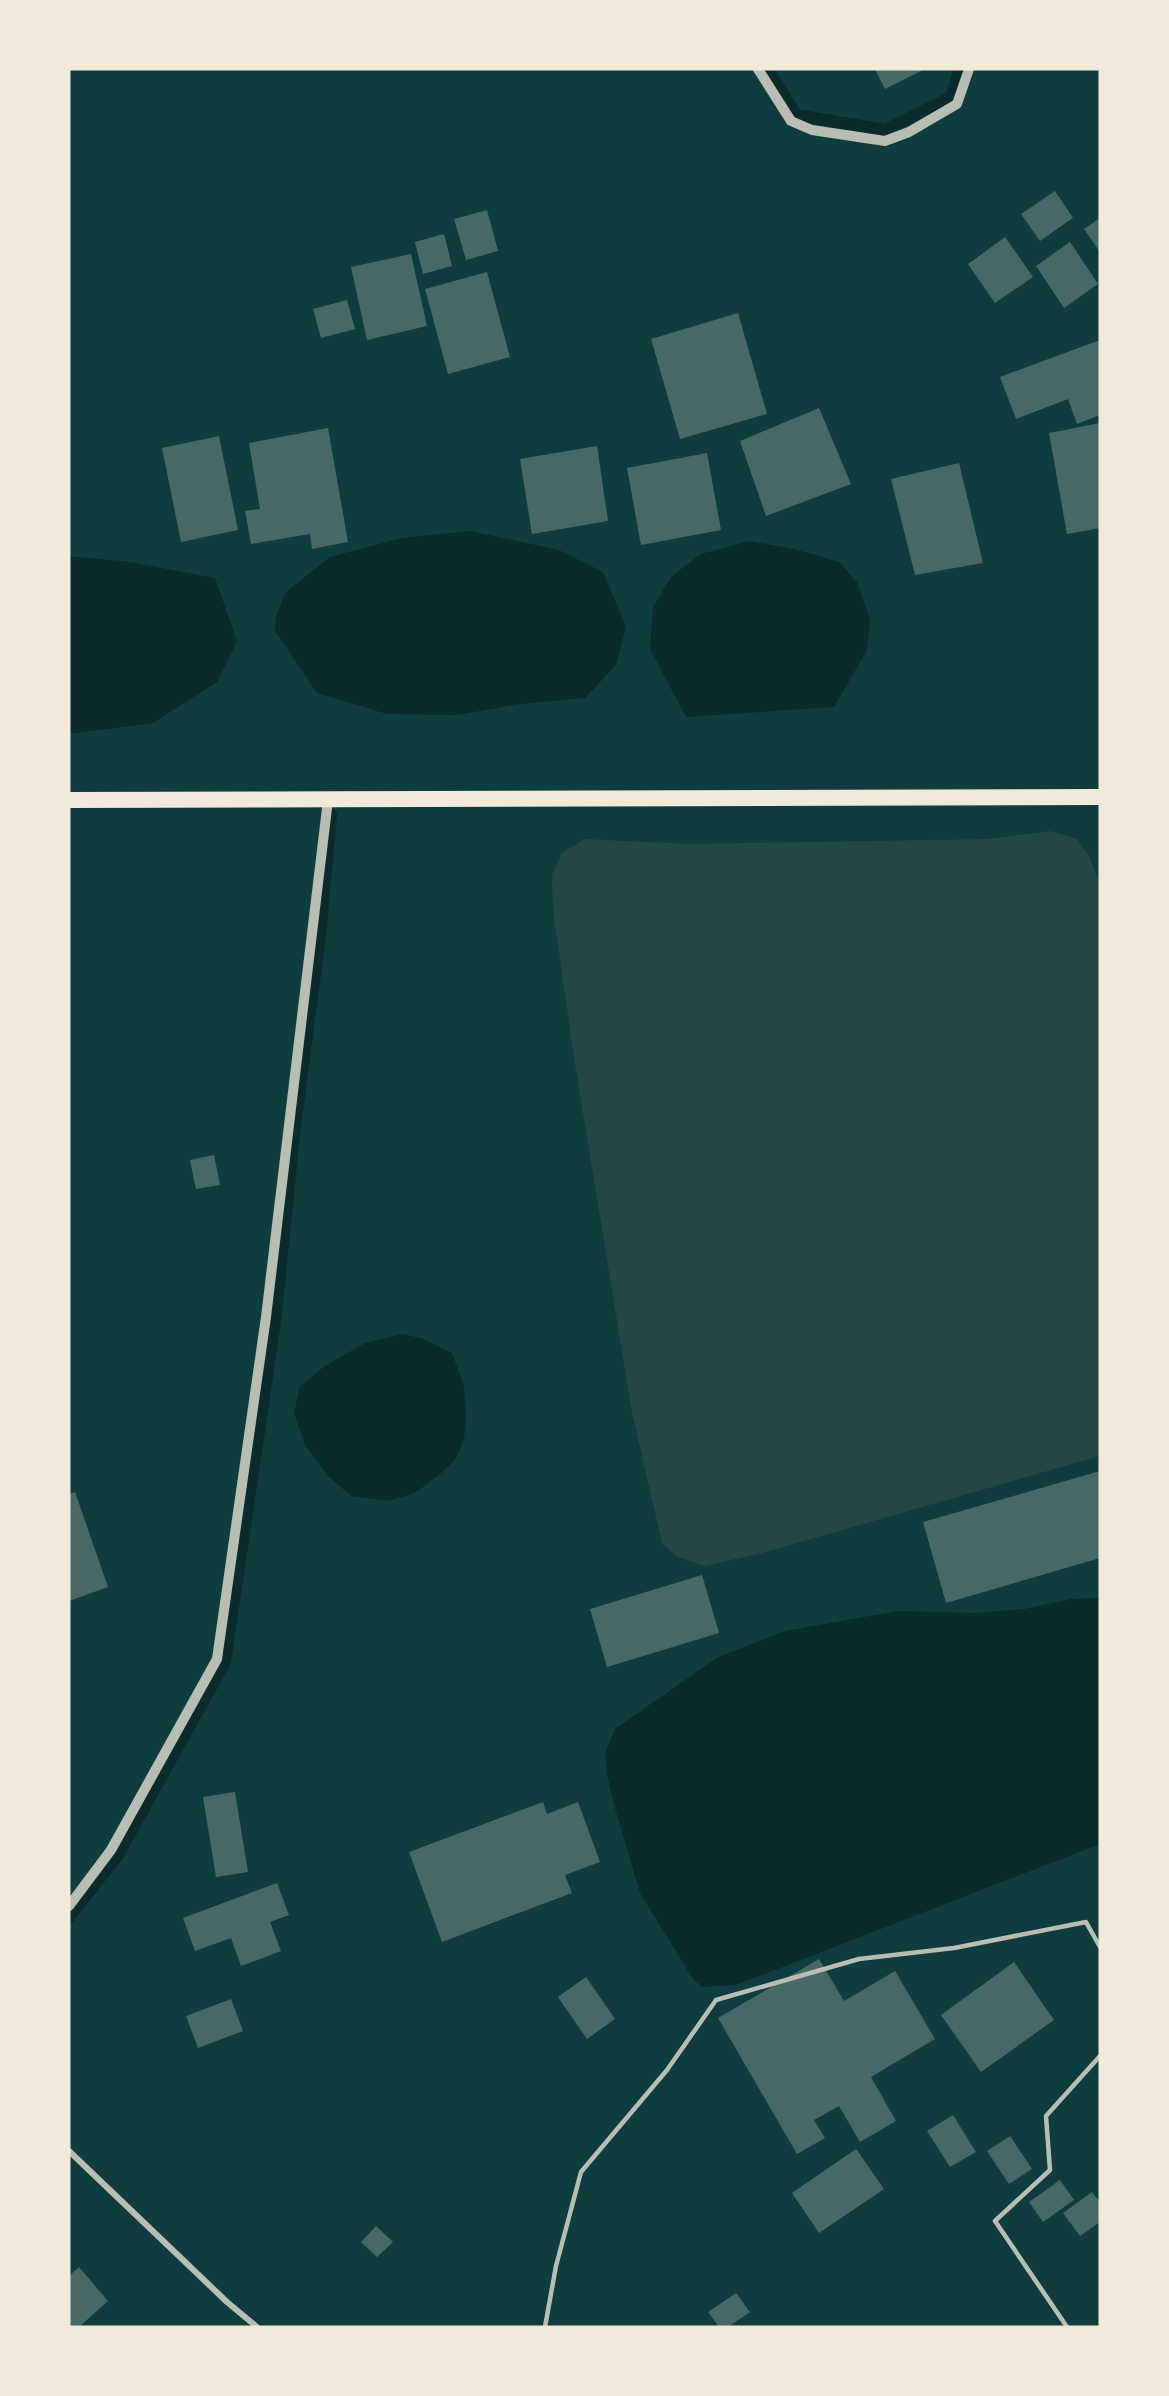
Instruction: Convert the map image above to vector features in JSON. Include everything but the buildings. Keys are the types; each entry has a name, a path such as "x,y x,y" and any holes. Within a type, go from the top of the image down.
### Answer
{"highway":[{"path":"69,800 1100,798"}],"street":[{"path":"758,69 791,121 812,130 885,141 909,132 957,104 969,69"},
{"path":"69,1906 111,1850 216,1659 266,1317 328,800"},
{"path":"69,2151 226,2302 257,2327"}],"lane":[{"path":"545,2327 556,2266 581,2172 667,2070 716,2000 859,1959 954,1948 1086,1922 1100,1947"},
{"path":"1067,2327 995,2221 1050,2170 1046,2116 1100,2056"}],"shaded area":[{"path":"470,531 559,550 603,572 626,627 616,665 585,698 520,704 457,715 387,714 317,693 275,631 276,616 286,592 330,557 402,538"},
{"path":"749,541 794,549 839,562 857,582 870,619 867,650 834,707 686,717 650,649 653,607 672,576 701,554"},
{"path":"69,556 130,562 215,578 237,641 217,682 153,723 69,734"},
{"path":"1050,831 1077,839 1089,856 1100,884 1100,1456 762,1553 704,1566 676,1556 662,1543 632,1412 575,1064 553,910 552,875 562,853 585,839 689,844 988,839"},
{"path":"402,1334 424,1339 452,1353 464,1385 466,1417 464,1440 455,1460 413,1494 387,1501 351,1496 328,1476 305,1445 294,1413 300,1386 325,1366 365,1343"},
{"path":"1100,1598 1100,1844 736,1985 702,1987 693,1979 640,1893 607,1774 605,1753 615,1729 718,1657 785,1631 898,1611 976,1613 1025,1609 1071,1599"}],"waterway":[{"path":"768,69 796,115 885,130 951,97 960,69"},
{"path":"69,1917 118,1855 225,1662 275,1322 295,1126 320,937 331,815"}]}
